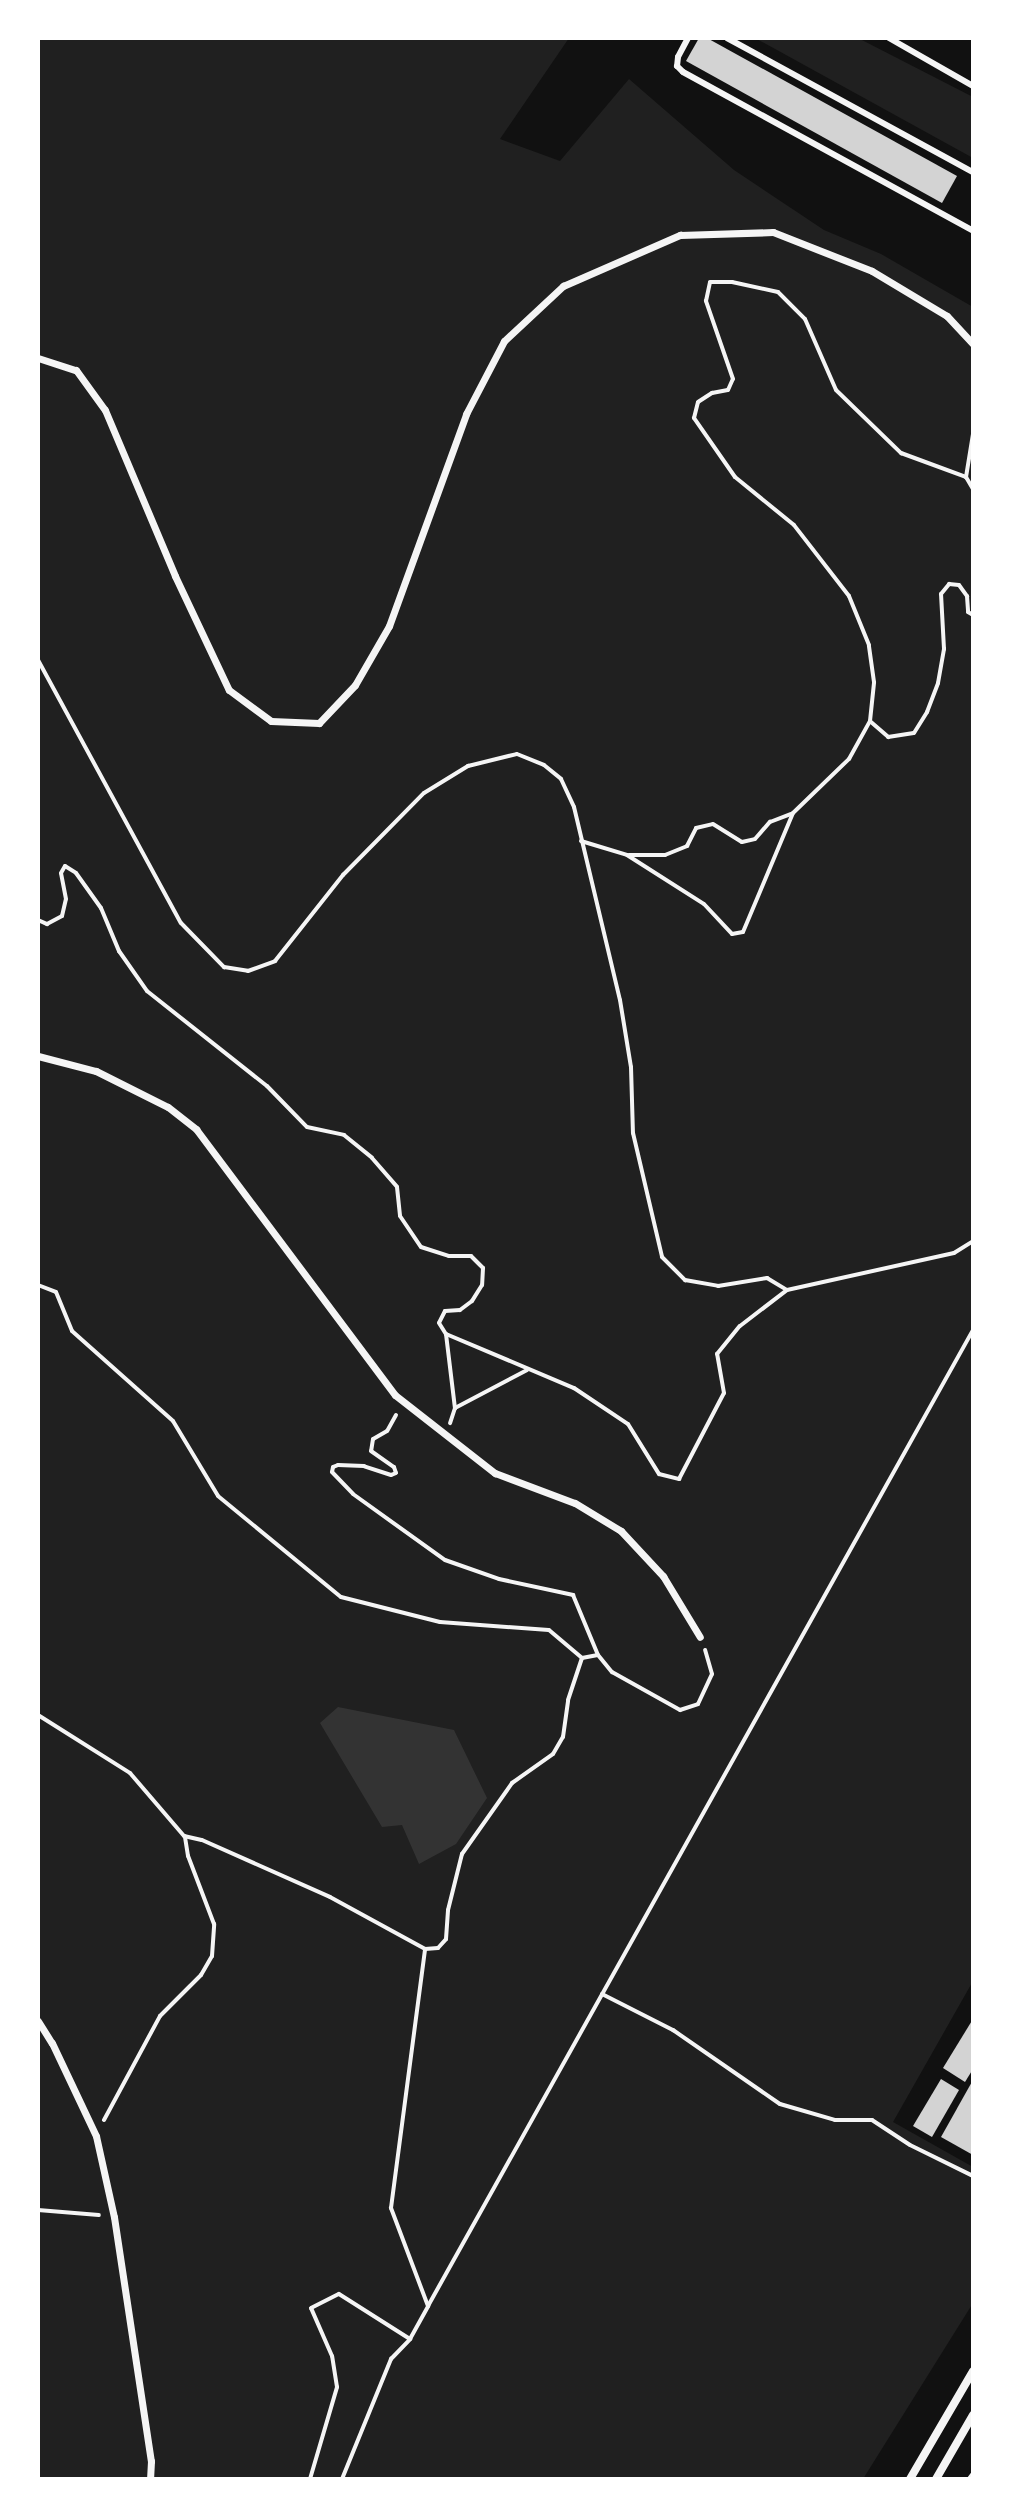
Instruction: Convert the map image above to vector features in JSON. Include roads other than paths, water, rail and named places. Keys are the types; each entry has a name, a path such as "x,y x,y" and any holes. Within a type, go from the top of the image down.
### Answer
{"street":[{"path":"38,358 76,370 105,410 175,576 229,690 271,721 319,723 355,685 389,626 466,414 504,341 563,286 680,235 773,232 872,271 947,316 973,344"},
{"path":"38,1056 96,1071 168,1107 196,1129 395,1395 495,1473 575,1503 621,1531 663,1576 700,1637"},
{"path":"38,2021 52,2043 96,2136 114,2217 151,2461 150,2479"},
{"path":"910,2479 973,2371"},
{"path":"936,2479 973,2415"}],"lane":[{"path":"688,38 678,57 677,66 683,72 973,231"},
{"path":"727,38 973,172"},
{"path":"889,38 973,86"}]}
